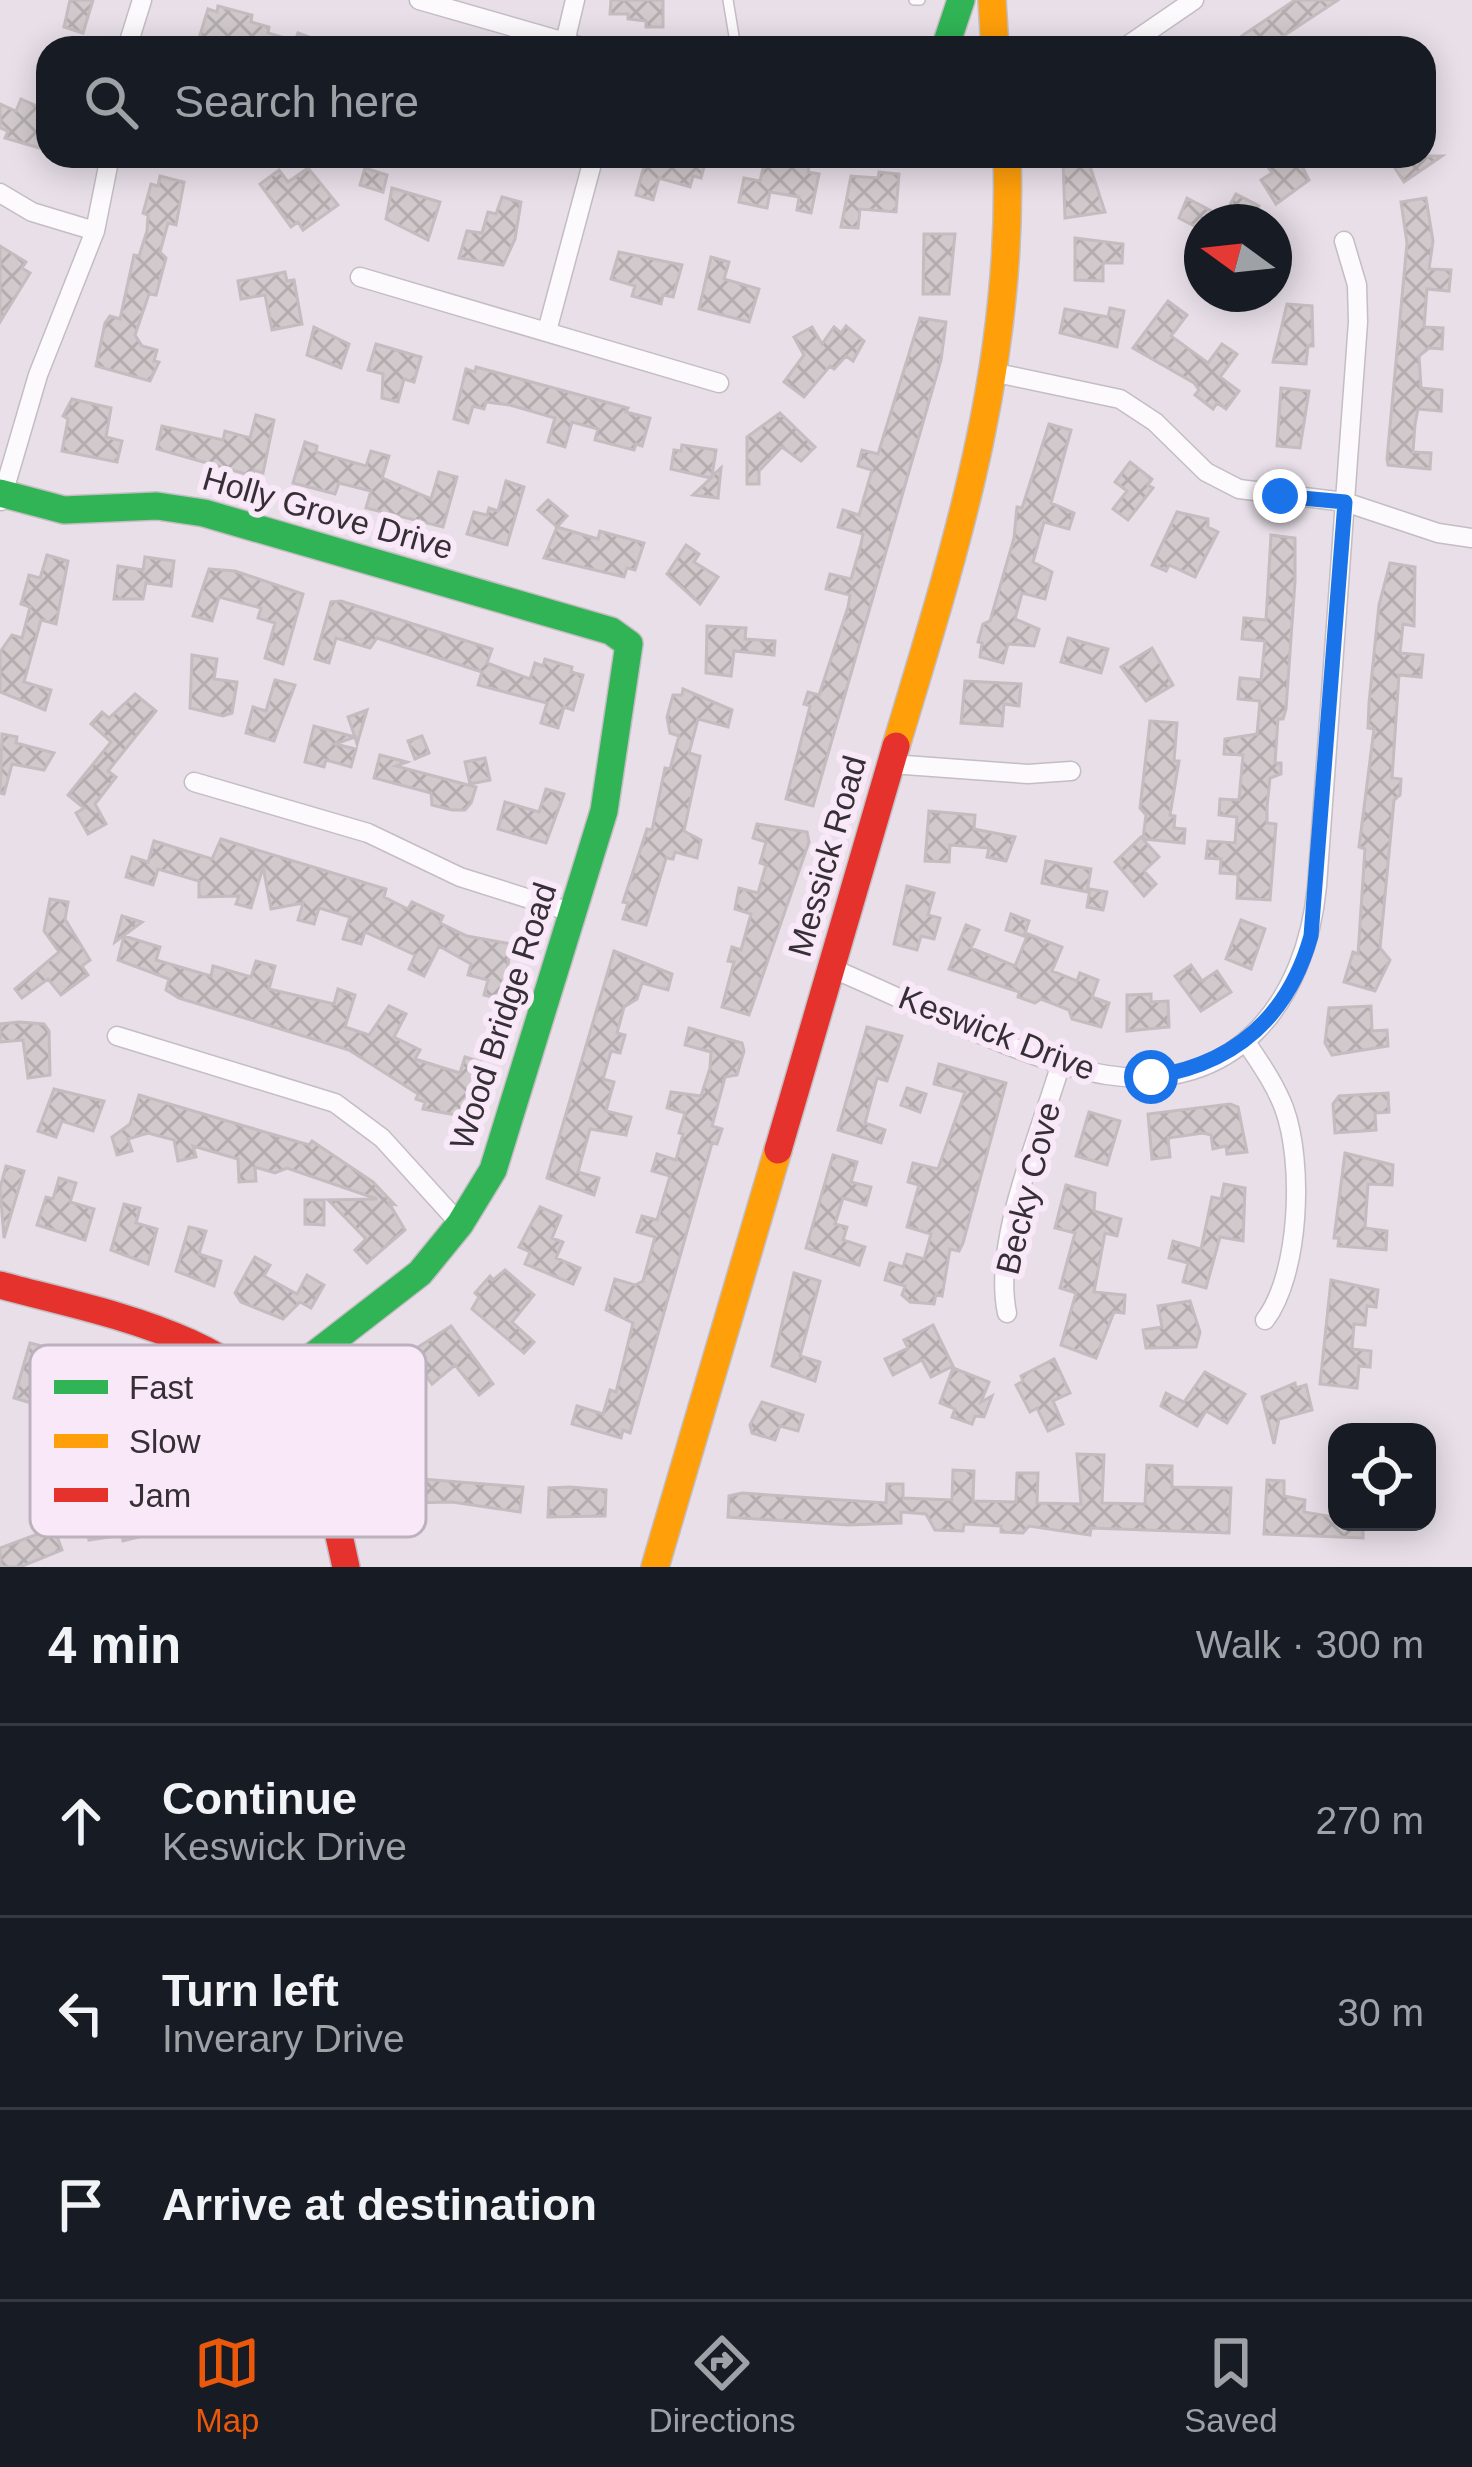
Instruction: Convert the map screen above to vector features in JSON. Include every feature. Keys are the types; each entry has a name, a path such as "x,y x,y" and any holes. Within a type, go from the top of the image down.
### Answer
{"street":[{"path":"132,36 142,0"},
{"path":"419,0 544,36"},
{"path":"566,36 575,0"},
{"path":"949,36 961,0"},
{"path":"992,0 994,36"},
{"path":"1142,36 1194,0"},
{"path":"1,497 38,375 95,231 108,168"},
{"path":"547,331 591,168"},
{"name":"Messick Road","path":"656,1567 967,509 998,373 1010,266 1007,168"},
{"path":"0,193 32,212 95,231"},
{"name":"Keswick Drive","path":"832,968 1060,1064 1112,1076 1151,1077 1195,1069 1246,1042 1285,998 1311,936 1345,502 1359,302 1344,241"},
{"path":"360,277 718,383"},
{"path":"998,373 1120,399 1155,422 1206,472 1239,489 1345,502 1438,533 1472,538"},
{"name":"Holly Grove Drive","path":"1,497 64,510 157,506 204,513 610,631 629,644"},
{"name":"Wood Bridge Road","path":"329,1345 399,1292 460,1224 502,1148 611,784 629,644"},
{"path":"891,764 1028,774 1071,771"},
{"path":"194,782 368,833 460,877 574,913"},
{"path":"117,1036 335,1103 382,1138 460,1224"},
{"path":"1246,1042 1278,1094 1294,1152 1287,1281 1265,1320"},
{"name":"Becky Cove","path":"1007,1313 1002,1267 1060,1064"},
{"path":"0,1285 199,1345"},
{"path":"339,1537 346,1567"}],"lane":[{"path":"728,0 734,36"}],"building":[{"path":"70,0 93,0 83,33 64,27"},
{"path":"611,0 663,0 663,27 646,27 646,21 628,19 628,14 610,14"},
{"path":"1295,0 1338,0 1283,36 1242,36"},
{"path":"218,6 252,15 251,22 269,27 268,33 278,36 200,36 208,9 217,12"},
{"path":"21,99 36,106 36,147 5,138 8,131 0,128 0,104 16,111"},
{"path":"308,168 338,205 303,230 298,222 291,227 260,184 279,170 288,182"},
{"path":"365,168 387,175 383,192 360,185"},
{"path":"644,168 704,168 701,178 693,176 690,187 659,178 653,200 636,195"},
{"path":"763,168 809,168 808,172 819,174 811,213 797,210 799,197 770,192 767,208 739,202 744,178 760,181"},
{"path":"1063,168 1091,168 1105,212 1065,218"},
{"path":"1269,168 1303,168 1309,180 1276,204 1261,180 1272,173"},
{"path":"1395,168 1424,168 1404,182"},
{"path":"879,172 899,174 896,212 860,209 858,228 841,227 851,176 878,178"},
{"path":"160,176 184,182 176,225 168,223 160,252 166,258 156,295 149,294 135,335 142,346 157,350 154,361 159,362 150,381 96,366 105,323 110,316 120,319 134,255 139,256 147,231 148,215 143,213 151,184 158,186"},
{"path":"392,188 440,202 428,240 386,219"},
{"path":"1236,194 1255,204 1230,204"},
{"path":"502,197 521,202 515,239 503,265 459,258 467,231 482,233 488,212 496,214"},
{"path":"1426,198 1433,241 1429,269 1451,270 1449,291 1427,289 1424,327 1443,328 1442,349 1429,348 1419,356 1421,388 1442,390 1441,411 1418,409 1415,424 1413,452 1431,453 1430,469 1388,465 1387,459 1407,243 1401,202"},
{"path":"924,234 955,234 949,294 923,294"},
{"path":"1075,238 1123,244 1122,263 1103,263 1103,281 1075,280"},
{"path":"0,246 26,262 22,268 30,273 0,322"},
{"path":"619,252 682,265 673,297 663,295 661,304 632,296 635,286 611,279"},
{"path":"711,257 729,262 724,279 759,289 749,322 699,309"},
{"path":"285,272 287,281 294,280 302,324 272,330 265,295 241,299 238,281"},
{"path":"1168,301 1187,315 1171,336 1208,363 1222,344 1237,354 1220,377 1239,391 1226,409 1217,403 1213,409 1195,395 1199,390 1194,383 1133,348"},
{"path":"1292,304 1312,306 1313,346 1308,346 1306,364 1273,362 1285,312 1292,312"},
{"path":"1110,308 1124,311 1117,347 1060,333 1065,309 1108,317"},
{"path":"920,318 946,322 941,360 813,806 786,799 810,706 804,704 808,692 819,695 848,607 850,595 826,589 830,574 851,579 863,534 838,527 843,510 859,515 872,470 858,466 862,450 878,454"},
{"path":"846,326 864,341 853,361 846,356 834,369 830,366 804,397 784,382 804,355 794,337 812,327 822,344 834,327 841,333"},
{"path":"314,327 349,344 341,368 307,355"},
{"path":"376,344 421,357 414,382 404,379 398,402 382,398 383,374 368,370"},
{"path":"476,367 650,418 642,446 636,444 634,450 595,440 598,429 572,422 565,447 548,442 555,418 510,405 486,402 484,409 473,406 468,423 454,419 466,369 475,372"},
{"path":"1281,388 1309,391 1300,448 1277,446"},
{"path":"72,399 111,408 106,437 122,441 117,462 62,451 68,419 63,416"},
{"path":"780,413 815,447 801,461 782,447 759,471 759,484 747,484 747,437"},
{"path":"256,415 274,420 263,473 254,470 253,476 157,449 162,426 223,440 225,431 250,438"},
{"path":"1049,424 1071,430 1051,503 1074,513 1069,529 1044,522 1033,562 1052,572 1045,599 1022,593 1015,619 1039,629 1034,646 1008,644 1003,663 980,657 982,643 978,642 983,624 990,621 1014,538 1017,507 1022,508"},
{"path":"305,442 317,446 316,452 366,466 371,451 389,456 382,478 431,499 439,472 457,477 443,527 366,508 371,491 339,483 335,494 293,483"},
{"path":"682,445 716,450 712,476 721,468 718,498 693,495 711,478 671,469 674,450 681,451"},
{"path":"1130,462 1152,479 1148,485 1153,488 1128,520 1113,509 1127,491 1115,482"},
{"path":"506,481 524,487 507,545 467,534 474,512 498,511"},
{"path":"548,500 567,516 557,527 538,510"},
{"path":"1177,512 1208,519 1208,527 1218,532 1195,577 1169,565 1166,571 1152,565"},
{"path":"557,527 598,539 600,531 644,543 635,570 627,568 624,577 544,558"},
{"path":"1271,535 1295,538 1295,581 1286,709 1283,719 1278,719 1275,763 1281,763 1281,774 1270,778 1267,807 1267,823 1276,824 1270,900 1237,898 1238,874 1220,873 1221,859 1206,858 1208,841 1235,843 1237,817 1219,815 1220,799 1239,800 1243,755 1224,754 1225,739 1257,734 1260,701 1238,699 1240,678 1261,680 1265,641 1242,639 1244,618 1266,620"},
{"path":"686,545 699,554 694,562 718,577 700,604 667,574"},
{"path":"47,555 68,561 56,624 41,620 24,682 51,690 45,710 0,692 0,652 12,635 22,638 30,607 21,604 29,575 40,578"},
{"path":"145,557 174,561 171,586 146,583 143,599 114,599 118,566 143,570"},
{"path":"1390,563 1415,567 1414,626 1403,624 1400,653 1423,655 1421,677 1399,675 1392,778 1401,779 1400,795 1394,800 1380,948 1390,960 1375,991 1344,982 1353,952 1358,954 1365,849 1359,847 1374,729 1368,728 1369,703 1379,605"},
{"path":"209,569 235,571 303,594 283,664 265,658 275,623 258,618 261,608 219,597 212,621 193,616"},
{"path":"341,601 492,649 487,663 530,679 535,663 543,666 545,659 572,667 571,672 583,675 573,710 564,707 558,728 541,723 547,703 478,685 482,672 377,638 370,648 336,638 329,663 315,659 331,602"},
{"path":"707,626 746,628 745,639 775,641 774,655 734,651 731,676 706,673"},
{"path":"1068,638 1108,649 1101,673 1061,662"},
{"path":"1152,648 1173,685 1146,701 1121,667"},
{"path":"192,655 217,659 214,679 237,682 232,713 223,716 190,708"},
{"path":"275,680 295,685 274,741 246,733 253,707 266,711"},
{"path":"965,681 1021,684 1019,706 1004,704 1002,726 961,723"},
{"path":"683,689 732,710 728,727 698,719 689,753 700,756 684,831 701,840 697,858 675,852 673,859 666,858 646,925 623,919 628,903 623,902 647,829 652,830 665,768 670,769 679,736 670,733 667,717 673,695 682,695"},
{"path":"135,694 156,711 108,771 116,777 95,804 106,824 88,834 76,813 84,808 68,795 111,742 91,724 102,712 109,718"},
{"path":"367,710 357,744 348,717"},
{"path":"1150,721 1177,723 1174,761 1179,761 1170,815 1175,816 1174,828 1185,829 1184,843 1143,839 1146,815 1140,808"},
{"path":"314,726 355,737 335,744 356,749 351,767 326,760 324,767 305,762"},
{"path":"2,734 17,737 16,743 54,753 44,770 12,764 4,794 0,793"},
{"path":"422,736 429,753 415,759 408,741"},
{"path":"380,755 407,762 396,766 476,787 471,803 465,810 432,805 431,793 374,778"},
{"path":"485,758 490,780 470,784 465,762"},
{"path":"546,789 564,794 546,843 498,829 505,802 539,812"},
{"path":"929,811 975,815 974,829 1015,837 1006,861 987,857 989,848 950,845 949,862 925,861"},
{"path":"757,824 807,832 809,842 749,1015 722,1007 734,962 728,961 732,947 741,950 751,914 735,909 739,888 758,893 766,865 760,863 766,842 753,838"},
{"path":"1141,837 1159,857 1144,871 1156,884 1144,896 1115,862"},
{"path":"221,839 386,889 384,897 408,909 412,902 443,916 440,923 467,936 511,944 504,993 499,999 484,995 488,980 468,975 471,964 439,946 424,976 409,969 415,955 365,932 361,944 343,939 350,917 319,908 314,924 298,920 303,903 271,909 263,867 251,908 236,904 239,896 199,897 199,881 158,869 153,885 126,877 132,857 148,862 154,841 212,859"},
{"path":"1046,861 1091,869 1087,892 1042,883"},
{"path":"907,886 934,893 928,915 940,918 934,939 921,936 917,950 894,944"},
{"path":"1090,889 1107,892 1103,910 1087,907"},
{"path":"50,899 68,902 65,919 90,960 82,966 88,975 61,995 48,979 22,998 15,989 59,952 44,931"},
{"path":"1011,914 1029,921 1024,936 1006,930"},
{"path":"122,916 142,922 115,942"},
{"path":"1241,920 1265,929 1251,969 1226,959"},
{"path":"966,925 979,930 971,948 1015,966 1028,934 1062,947 1052,971 1077,981 1080,973 1098,980 1092,997 1109,1003 1101,1027 1072,1019 1069,1010 1041,999 1035,1003 1018,997 1019,992 949,969"},
{"path":"124,936 160,947 156,960 211,976 213,966 251,977 256,961 275,966 269,989 334,1004 338,989 355,995 345,1027 369,1035 389,1006 406,1014 394,1037 420,1050 415,1059 460,1073 465,1057 481,1062 467,1117 423,1109 425,1102 416,1099 418,1094 349,1050 179,998 166,990 169,979 118,960"},
{"path":"614,951 672,974 668,990 642,983 637,999 624,1007 617,1033 625,1035 620,1053 611,1051 603,1079 614,1082 606,1111 631,1117 626,1135 590,1129 578,1172 599,1178 594,1195 547,1178"},
{"path":"1191,965 1202,981 1217,971 1231,992 1201,1011 1175,976"},
{"path":"1151,994 1151,1002 1168,1001 1169,1027 1127,1031 1127,995"},
{"path":"1371,1006 1372,1031 1387,1030 1388,1046 1332,1055 1325,1043 1329,1008"},
{"path":"0,1024 44,1024 49,1031 50,1075 28,1078 23,1040 0,1042"},
{"path":"867,1027 902,1036 887,1081 877,1078 865,1123 885,1130 881,1143 838,1130"},
{"path":"689,1028 742,1043 744,1051 737,1075 725,1077 712,1126 722,1129 717,1144 712,1143 630,1433 623,1430 621,1438 572,1424 577,1406 603,1414 610,1390 616,1392 633,1323 606,1310 615,1279 635,1285 643,1281 655,1237 637,1232 642,1216 657,1220 670,1176 652,1171 657,1154 676,1160 683,1134 679,1133 685,1113 667,1108 671,1092 701,1096 710,1068 711,1052 685,1045"},
{"path":"939,1064 1006,1083 963,1243 959,1251 950,1249 942,1296 936,1294 934,1304 910,1302 902,1295 905,1286 885,1280 890,1263 903,1267 907,1254 924,1259 931,1234 907,1227 919,1185 908,1182 913,1163 938,1169 965,1092 934,1084"},
{"path":"907,1088 926,1094 920,1112 901,1105"},
{"path":"54,1089 104,1101 93,1131 62,1121 56,1137 38,1131"},
{"path":"1388,1093 1389,1112 1375,1113 1376,1130 1335,1133 1333,1104 1339,1096"},
{"path":"139,1095 309,1145 312,1141 373,1182 394,1204 389,1203 405,1230 367,1263 355,1250 366,1239 328,1200 377,1199 287,1168 275,1173 255,1167 256,1181 239,1182 238,1159 193,1146 196,1157 178,1161 174,1140 148,1133 128,1139 132,1151 117,1155 112,1137 130,1124"},
{"path":"1230,1104 1238,1107 1247,1152 1227,1154 1226,1146 1213,1149 1211,1135 1203,1133 1168,1138 1170,1157 1152,1159 1148,1114"},
{"path":"1089,1112 1120,1121 1107,1165 1076,1156"},
{"path":"1345,1153 1393,1165 1392,1185 1368,1184 1365,1228 1387,1231 1386,1250 1338,1246 1339,1238 1334,1238"},
{"path":"833,1155 857,1162 851,1182 871,1187 866,1205 843,1198 835,1224 847,1227 843,1240 865,1247 859,1265 806,1248"},
{"path":"6,1166 24,1171 4,1238 0,1188"},
{"path":"59,1178 76,1183 70,1202 94,1209 85,1240 37,1225 46,1197 53,1199"},
{"path":"1224,1184 1245,1188 1243,1241 1220,1237 1206,1288 1183,1282 1188,1263 1169,1258 1173,1241 1201,1249 1212,1197 1221,1199"},
{"path":"1066,1185 1095,1193 1094,1211 1121,1219 1117,1236 1105,1233 1094,1292 1125,1295 1124,1313 1114,1312 1096,1358 1061,1345 1076,1293 1060,1288 1075,1233 1055,1228"},
{"path":"305,1200 324,1200 324,1225 305,1224"},
{"path":"124,1204 140,1208 136,1223 157,1229 148,1264 111,1250"},
{"path":"540,1207 561,1216 552,1238 563,1242 556,1258 580,1268 573,1284 525,1264 530,1252 519,1247"},
{"path":"189,1227 206,1231 199,1254 221,1261 214,1286 176,1271"},
{"path":"255,1257 270,1265 264,1276 297,1294 307,1275 324,1285 311,1308 300,1302 283,1319 241,1302 235,1293"},
{"path":"505,1270 534,1295 512,1322 534,1342 524,1353 472,1309 479,1297 475,1293 490,1276 493,1280"},
{"path":"794,1273 820,1281 800,1356 820,1362 815,1381 772,1366"},
{"path":"1331,1280 1378,1290 1376,1307 1367,1306 1365,1325 1354,1324 1352,1349 1371,1351 1370,1367 1359,1366 1357,1388 1320,1384"},
{"path":"1190,1301 1200,1332 1196,1347 1146,1348 1143,1330 1162,1327 1158,1306"},
{"path":"933,1325 953,1366 931,1377 922,1360 893,1375 885,1359 908,1348 904,1340"},
{"path":"451,1326 493,1384 479,1395 455,1365 432,1384 426,1376 426,1345 421,1345"},
{"path":"30,1343 38,1345 30,1345 30,1403 14,1398"},
{"path":"1054,1359 1070,1393 1053,1401 1063,1424 1048,1431 1037,1408 1030,1412 1016,1385 1023,1381 1021,1376"},
{"path":"953,1368 989,1382 981,1402 992,1396 984,1417 975,1416 972,1424 952,1417 955,1409 940,1403"},
{"path":"1205,1372 1245,1394 1227,1423 1206,1411 1197,1426 1161,1406 1166,1393 1184,1402"},
{"path":"1295,1383 1296,1388 1306,1385 1312,1410 1279,1419 1274,1444 1262,1397"},
{"path":"762,1402 803,1415 798,1431 780,1426 775,1440 752,1433 750,1425"},
{"path":"1077,1454 1104,1455 1102,1503 1145,1504 1147,1465 1172,1466 1172,1487 1231,1488 1229,1533 1091,1528 1090,1535 1029,1526 1023,1533 1001,1532 1001,1526 964,1524 963,1531 935,1530 926,1514 901,1512 901,1523 848,1525 728,1517 729,1496 742,1493 886,1503 887,1484 903,1484 903,1498 952,1500 953,1470 974,1471 973,1501 1016,1502 1017,1473 1038,1473 1037,1503 1081,1504"},
{"path":"426,1479 523,1487 520,1512 426,1503"},
{"path":"1267,1480 1284,1481 1284,1496 1305,1500 1304,1512 1328,1516 1328,1531 1363,1531 1363,1538 1264,1534"},
{"path":"549,1488 606,1490 605,1516 548,1517"},
{"path":"30,1537 57,1537 62,1550 20,1567 0,1567 0,1548"}],"traffic: fast":[{"path":"949,36 961,0"},
{"path":"0,493 64,510 157,506 204,513 611,631 629,644 604,811 493,1170 460,1224 420,1273 327,1345"}],"traffic: slow":[{"path":"992,0 994,36"},
{"path":"896,746 959,528 991,383 1007,234 1007,168"},
{"path":"655,1567 778,1150"}],"traffic: jam":[{"path":"778,1150 896,746"},
{"path":"0,1285 127,1319 192,1345"},
{"path":"339,1537 346,1567"}],"route":[{"path":"1151,1077 1195,1069 1246,1042 1285,998 1311,936 1345,502 1280,496"}]}
